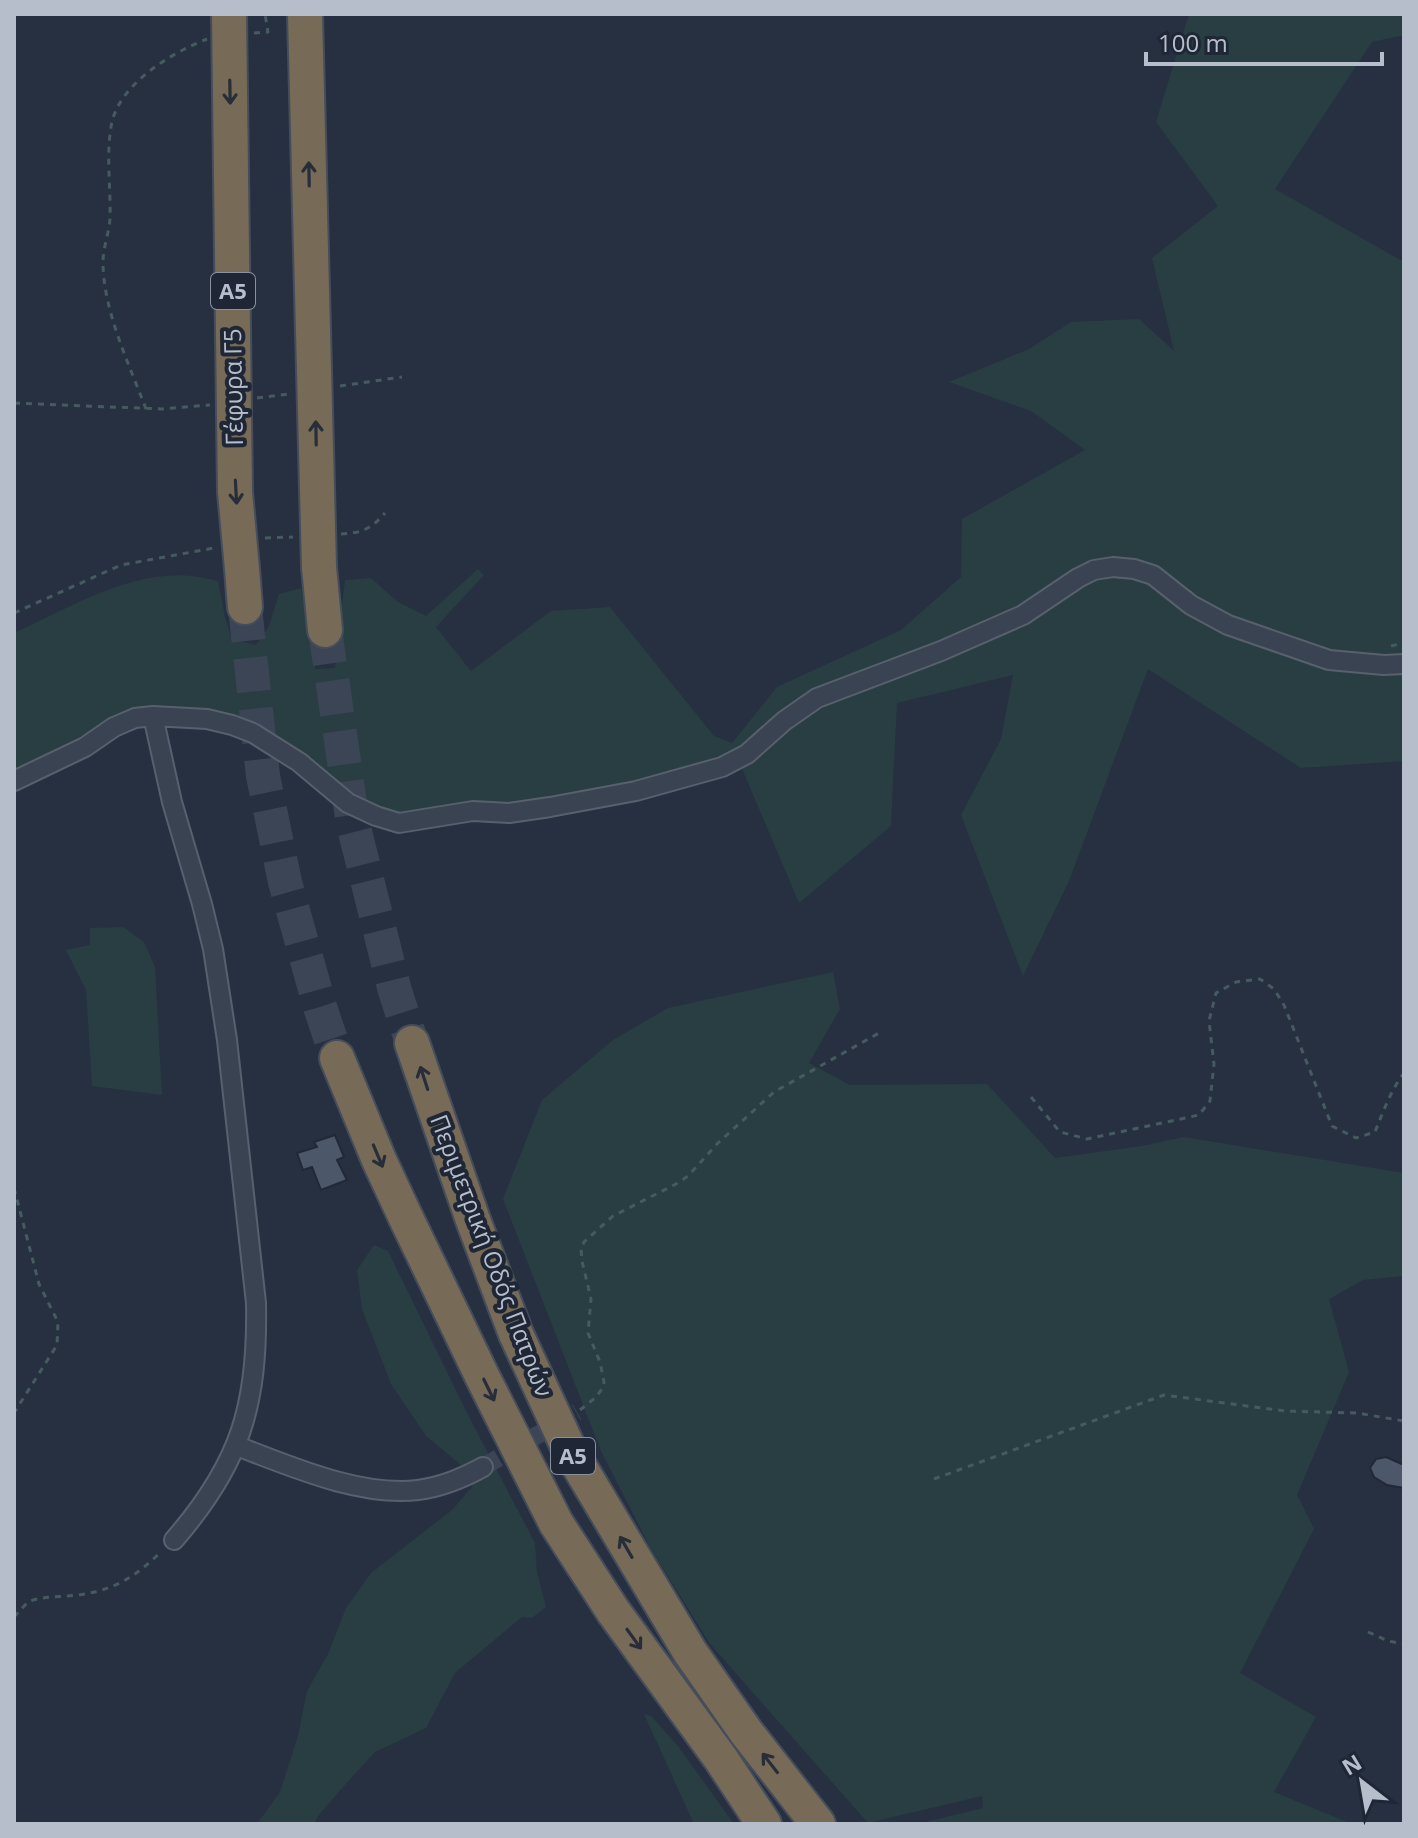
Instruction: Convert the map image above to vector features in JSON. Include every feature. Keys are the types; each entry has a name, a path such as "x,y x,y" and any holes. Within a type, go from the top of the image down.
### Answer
{"highway":[{"path":"305,14 319,567 325,630"},
{"name":"Γέφυρα Γ5","path":"231,28 234,558"},
{"name":"Α5","path":"234,558 245,607"},
{"name":"Περιμετρική Οδός Πατρών","path":"412,1043 516,1334 569,1449 690,1652 746,1732 818,1824"},
{"name":"Περιμετρική Οδός Πατρών","path":"337,1058 399,1203 556,1523 613,1611 721,1759 764,1824"}],"street":[{"path":"14,781 85,747 114,727 135,718 153,716 207,719 246,730 285,751 348,803 391,821 409,822 473,811 509,813 636,791 722,767 747,754 784,721 817,698 941,651 1023,615 1078,578 1094,570 1113,567 1153,575 1191,605 1228,625 1329,660 1404,664"},
{"path":"153,716 172,802 213,949 248,1217 257,1330 252,1386 237,1446 207,1499 174,1540"},
{"path":"237,1446 326,1478 387,1490 435,1487 483,1467"}],"path":[{"path":"146,409 107,297 103,260 110,221 111,124 124,96 148,71 191,45 231,28 268,32 265,14"},
{"path":"337,534 364,531 375,525 385,513"},
{"path":"262,538 294,537"},
{"path":"14,613 121,565 234,558"},
{"path":"1031,1097 1060,1132 1087,1139 1199,1115 1210,1101 1214,1064 1209,1021 1216,993 1236,982 1260,979 1274,989 1284,1005 1332,1126 1356,1138 1375,1132 1404,1073"},
{"path":"577,1412 595,1398 604,1382 600,1362 588,1333 591,1299 582,1261 584,1242 613,1216 688,1176 718,1143 774,1092 879,1033"},
{"path":"14,1188 39,1284 58,1322 57,1345 14,1413"},
{"path":"934,1479 1164,1395 1285,1411 1357,1413 1404,1421"},
{"path":"14,1617 33,1600 93,1592 125,1582 174,1540"},
{"path":"1368,1632 1404,1644"}],"green space":[{"path":"1189,14 1404,14 1404,35 1372,42 1275,189 1404,262 1404,761 1301,768 1148,669 1069,881 1023,976 961,815 1001,739 1013,675 897,703 891,826 799,903 735,752 721,760 627,786 518,807 402,818 358,801 227,718 113,720 14,770 14,633 100,593 146,579 169,576 193,576 218,581 232,639 256,645 269,626 279,594 301,588 315,669 335,668 345,580 371,578 398,602 426,616 478,569 484,575 436,627 471,671 551,611 610,607 714,736 732,743 777,687 901,630 961,577 962,519 1085,450 1031,411 949,382 1029,349 1071,322 1139,319 1174,351 1152,258 1218,206 1156,122"},
{"path":"123,927 144,942 155,967 162,1095 92,1086 86,990 66,950 90,945 90,928"},
{"path":"833,972 840,1009 809,1063 850,1085 987,1084 1055,1158 1184,1137 1404,1173 1404,1276 1363,1280 1329,1299 1349,1372 1297,1495 1314,1529 1240,1673 1316,1717 1274,1792 1352,1824 918,1824 983,1808 982,1796 868,1823 710,1644 651,1549 601,1451 503,1199 542,1100 613,1040 668,1008"},
{"path":"374,1245 388,1251 535,1543 537,1572 546,1607 532,1618 522,1617 455,1673 426,1728 375,1752 314,1824 257,1824 280,1792 298,1736 307,1691 328,1654 346,1608 371,1573 452,1510 472,1487 461,1465 426,1436 391,1384 362,1309 357,1270"},
{"path":"644,1714 651,1716 678,1746 734,1824 694,1824"}],"building":[{"path":"335,1135 344,1157 337,1160 347,1180 321,1190 312,1167 303,1170 297,1153 317,1147 314,1142"},
{"path":"1386,1457 1404,1465 1404,1488 1387,1485 1374,1477 1370,1468 1376,1459"}],"tunnel":[{"path":"245,607 263,776 285,882 337,1058"},
{"path":"325,630 353,824 395,991 412,1043"},
{"path":"483,1467 577,1412"}]}
